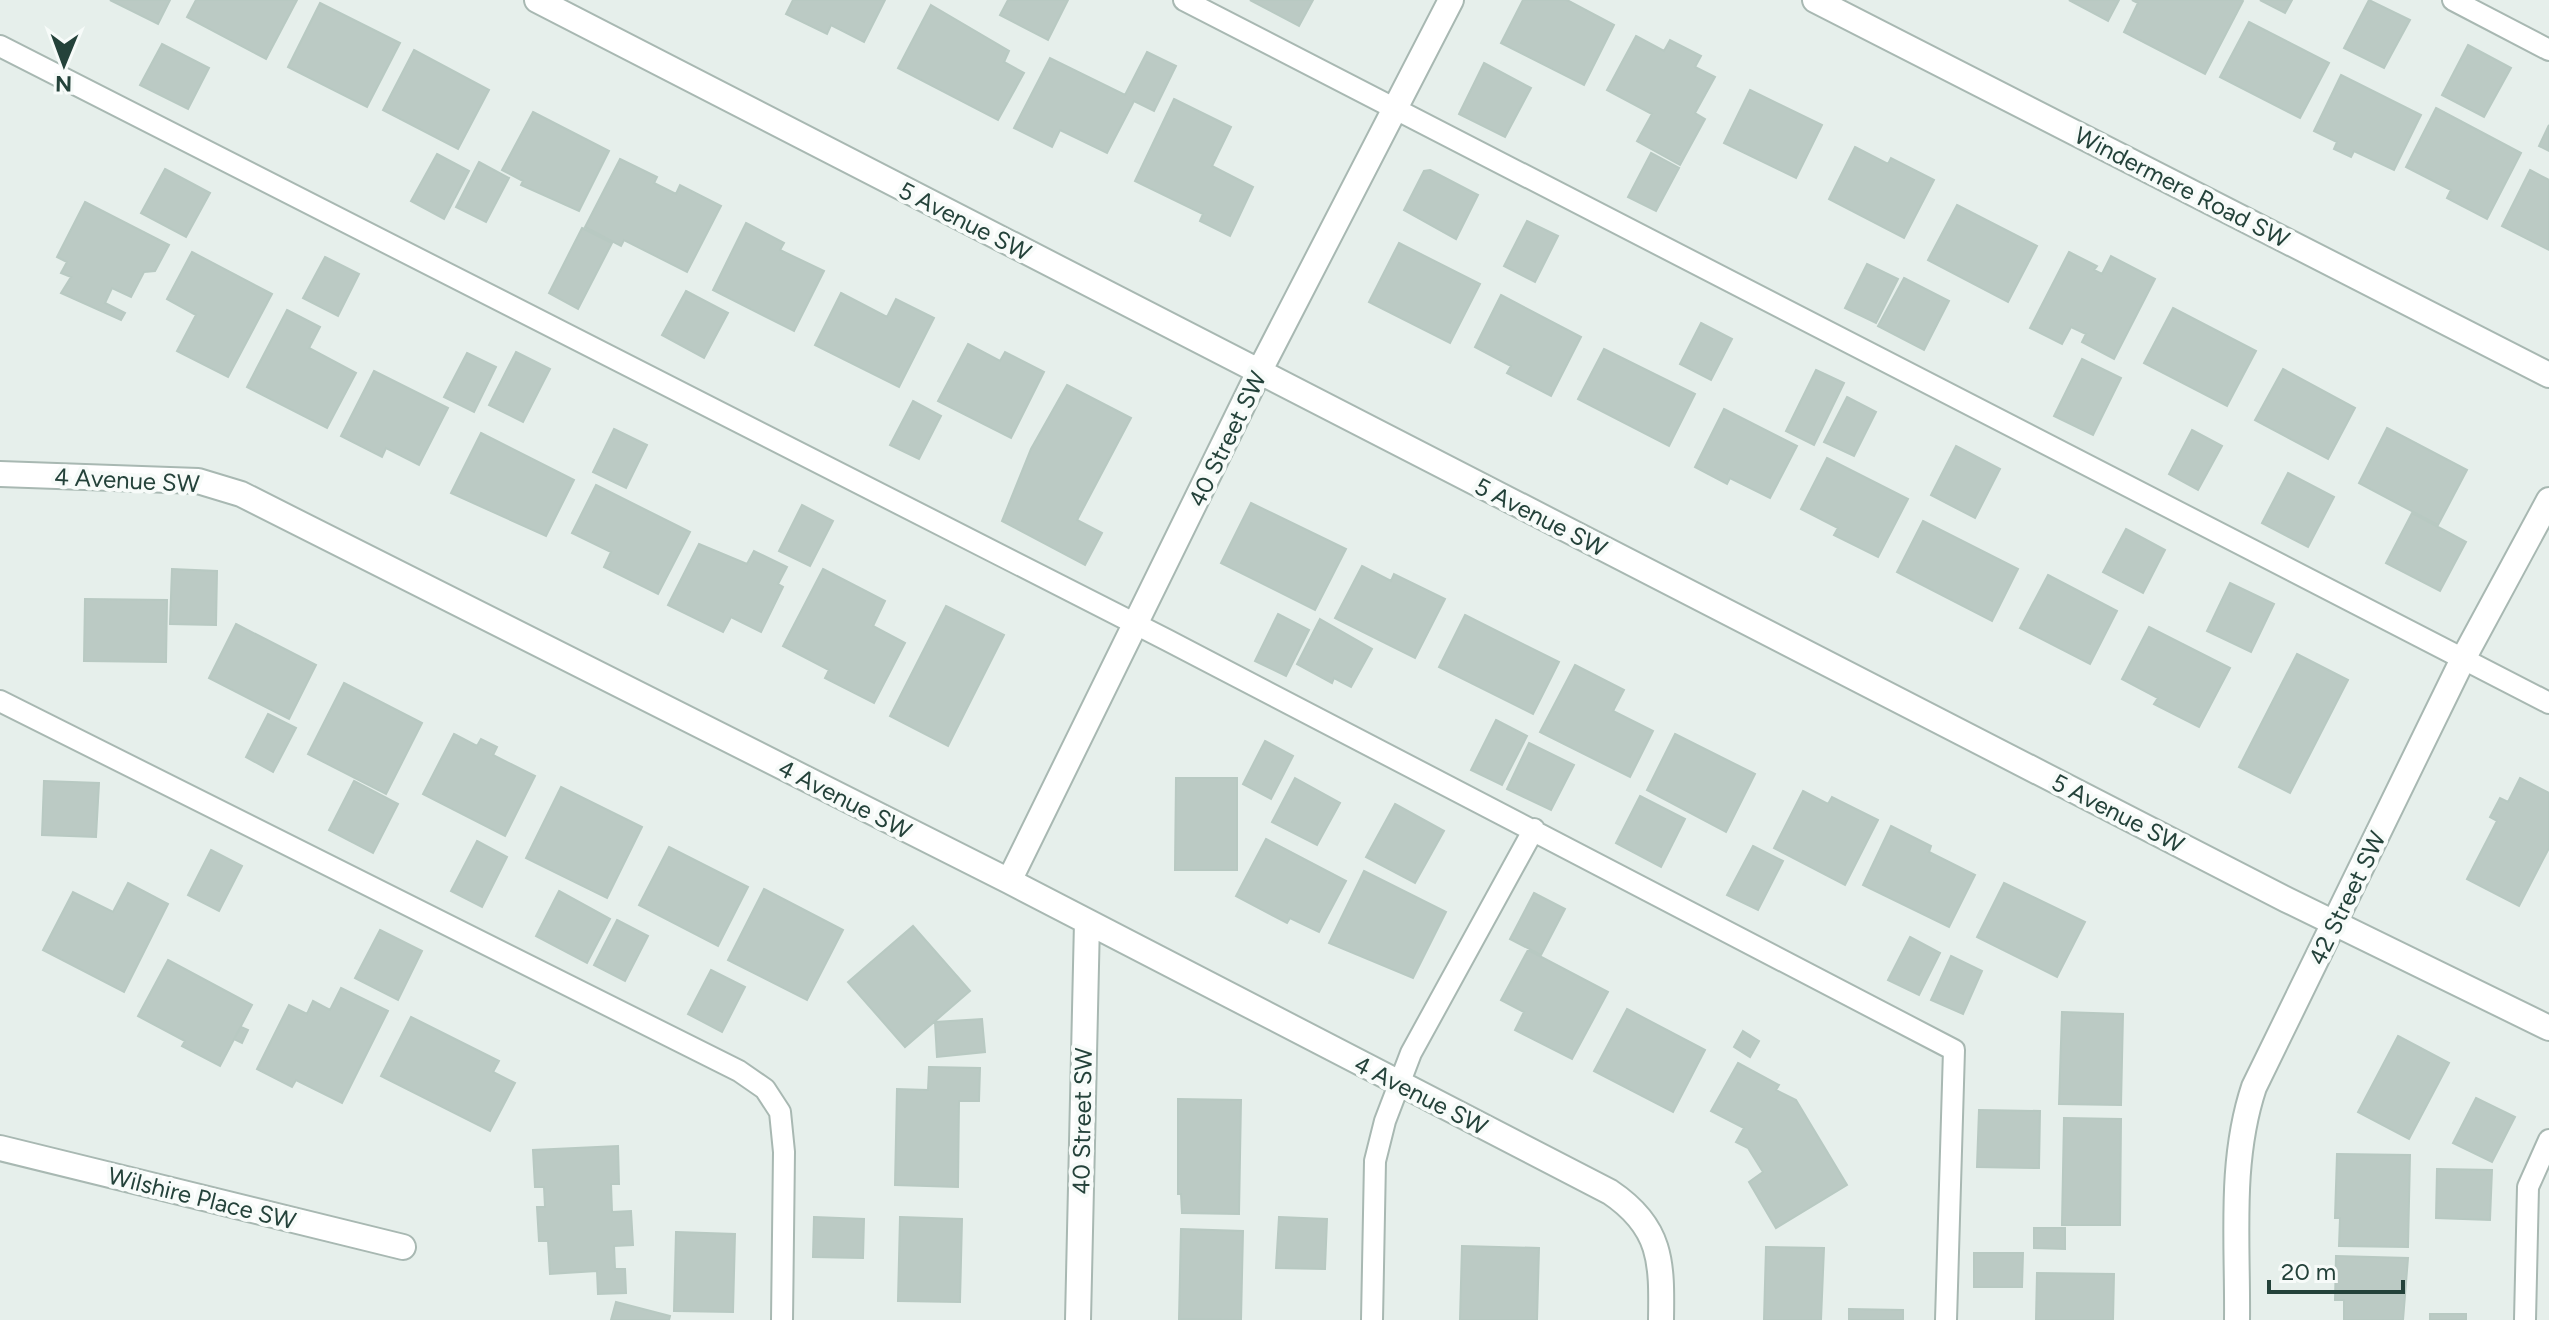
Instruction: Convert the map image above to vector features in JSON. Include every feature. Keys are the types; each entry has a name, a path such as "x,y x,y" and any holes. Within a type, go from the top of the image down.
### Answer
{"street":[{"name":"5 Avenue SW","path":"537,0 2334,924 2549,1028"},
{"name":"40 Street SW","path":"1009,881 1259,372 1451,0"},
{"name":"Windermere Road SW","path":"1815,0 2549,375"},
{"name":"4 Avenue SW","path":"0,474 198,481 241,494 1009,881 1610,1192 1631,1206 1652,1232 1662,1274 1661,1320"},
{"name":"42 Street SW","path":"2237,1320 2237,1177 2246,1110 2263,1064 2463,659 2549,500"},
{"name":"40 Street SW","path":"1078,1320 1087,922"},
{"name":"Wilshire Place SW","path":"0,1148 403,1247"}],"lane":[{"path":"1184,0 2549,703"},
{"path":"2453,0 2549,50"},
{"path":"0,46 1137,624 1954,1050 1946,1320"},
{"path":"0,701 739,1071 765,1089 780,1112 784,1152 782,1320"},
{"path":"1372,1320 1375,1161 1399,1084 1411,1053 1534,829"},
{"path":"2525,1320 2528,1187 2549,1140"}],"building":[{"path":"110,0 170,0 158,24"},
{"path":"196,0 297,0 266,59 187,17"},
{"path":"793,0 885,0 864,42 831,25 827,34 786,14"},
{"path":"1008,0 1068,0 1048,40 1000,15"},
{"path":"1250,0 1313,0 1299,26"},
{"path":"1523,0 1567,0 1614,25 1584,85 1501,43"},
{"path":"2069,0 2119,0 2108,21"},
{"path":"2132,0 2243,1 2205,74 2124,32 2138,3"},
{"path":"2260,0 2292,0 2285,13"},
{"path":"2369,0 2410,20 2384,68 2344,48"},
{"path":"320,3 400,43 367,107 288,67"},
{"path":"931,5 1009,51 1004,62 1024,73 998,120 898,68"},
{"path":"2249,22 2329,63 2300,118 2220,77"},
{"path":"1636,36 1664,51 1670,40 1701,56 1695,67 1715,77 1695,113 1705,119 1680,165 1637,141 1652,114 1607,90"},
{"path":"162,44 209,68 188,109 140,85"},
{"path":"2468,45 2511,68 2484,117 2442,95"},
{"path":"414,50 489,90 458,149 383,110"},
{"path":"1147,52 1176,66 1154,111 1134,101 1107,153 1060,130 1052,147 1014,128 1050,58 1125,95"},
{"path":"1484,63 1531,88 1505,137 1459,114"},
{"path":"2341,75 2421,115 2394,170 2354,151 2351,157 2334,149 2337,142 2314,131"},
{"path":"1750,90 1822,125 1796,178 1724,143"},
{"path":"1174,99 1231,127 1212,166 1253,187 1230,236 1200,221 1203,214 1135,181"},
{"path":"2436,108 2521,153 2487,219 2447,198 2451,190 2406,167"},
{"path":"533,112 609,151 579,211 521,185 523,181 502,170"},
{"path":"2549,125 2549,151 2539,146"},
{"path":"1855,147 1888,164 1891,158 1934,180 1904,238 1829,199"},
{"path":"1651,153 1679,168 1656,211 1628,197"},
{"path":"437,154 469,171 444,219 411,201"},
{"path":"620,159 657,177 654,183 676,194 680,185 721,206 687,272 624,240 621,246 585,227"},
{"path":"479,162 509,178 486,222 456,207"},
{"path":"165,169 210,193 186,237 141,213"},
{"path":"1430,170 1478,195 1456,239 1404,210 1424,171"},
{"path":"2530,170 2549,180 2549,250 2502,226"},
{"path":"85,202 169,245 155,271 144,272 131,297 112,288 105,303 125,313 121,320 61,293 71,277 61,273 67,262 57,257"},
{"path":"1957,205 2037,246 2008,302 1928,260"},
{"path":"1527,221 1558,236 1535,282 1504,266"},
{"path":"746,223 784,243 780,250 824,271 794,331 713,290"},
{"path":"582,228 612,243 578,309 549,293"},
{"path":"1399,243 1480,284 1450,343 1369,302"},
{"path":"192,252 272,294 228,377 177,351 196,315 167,299"},
{"path":"2069,252 2097,266 2094,270 2102,274 2111,256 2155,279 2114,359 2082,342 2086,334 2071,327 2062,344 2030,328"},
{"path":"325,257 359,274 338,316 303,298"},
{"path":"1867,264 1898,279 1876,323 1845,308"},
{"path":"1904,278 1949,301 1924,350 1878,326"},
{"path":"686,291 728,313 704,358 662,335"},
{"path":"841,293 887,317 896,299 934,318 899,387 815,345"},
{"path":"1501,295 1581,337 1551,396 1507,373 1511,366 1475,347"},
{"path":"2173,308 2256,351 2227,406 2144,363"},
{"path":"287,310 320,327 309,348 356,373 327,428 247,387"},
{"path":"1701,323 1732,339 1711,380 1680,364"},
{"path":"968,344 1000,361 1005,352 1044,372 1011,438 938,401"},
{"path":"1604,349 1695,394 1669,446 1578,399"},
{"path":"516,352 550,369 523,422 489,405"},
{"path":"467,353 496,367 474,412 444,397"},
{"path":"2082,359 2121,378 2093,435 2054,416"},
{"path":"2283,369 2355,408 2328,459 2255,420"},
{"path":"1816,370 1844,383 1814,445 1786,431"},
{"path":"374,371 448,408 419,465 386,448 382,457 341,436"},
{"path":"1067,385 1131,418 1077,520 1102,533 1085,565 1002,521 1031,449"},
{"path":"1847,397 1876,412 1854,456 1824,442"},
{"path":"913,401 941,416 919,459 890,445"},
{"path":"1724,409 1797,446 1770,498 1730,478 1727,484 1695,467"},
{"path":"2387,428 2467,470 2438,525 2359,483"},
{"path":"614,429 647,445 626,488 593,472"},
{"path":"2192,430 2222,446 2198,490 2169,474"},
{"path":"481,433 574,480 546,536 451,493"},
{"path":"1956,446 2000,469 1975,518 1931,495"},
{"path":"1827,458 1908,499 1878,557 1834,535 1838,528 1801,509"},
{"path":"2288,473 2334,497 2308,547 2262,523"},
{"path":"596,485 690,532 658,594 604,567 611,552 572,533"},
{"path":"1251,503 1346,549 1315,610 1221,563"},
{"path":"802,505 833,521 810,566 779,551"},
{"path":"2412,513 2466,542 2440,591 2386,563"},
{"path":"1923,521 2018,569 1992,621 1897,572"},
{"path":"2126,529 2165,550 2143,593 2103,572"},
{"path":"699,544 747,564 754,551 787,567 778,584 783,587 761,632 731,617 723,632 668,605"},
{"path":"1362,566 1391,581 1394,574 1445,599 1415,658 1335,618"},
{"path":"172,569 217,571 216,625 170,624"},
{"path":"823,569 885,601 873,626 905,643 874,703 825,678 829,670 783,646"},
{"path":"2048,575 2117,611 2090,664 2020,628"},
{"path":"2230,583 2274,604 2251,652 2207,631"},
{"path":"85,599 167,600 166,662 84,661"},
{"path":"946,606 1004,635 948,746 890,716"},
{"path":"1278,614 1309,630 1286,676 1255,661"},
{"path":"1465,615 1559,662 1533,714 1439,667"},
{"path":"1320,619 1372,649 1351,687 1334,678 1332,683 1297,664"},
{"path":"236,624 316,665 289,719 209,678"},
{"path":"2149,627 2230,668 2199,727 2154,704 2158,698 2122,679"},
{"path":"2297,654 2348,680 2290,793 2239,767"},
{"path":"1575,665 1624,690 1613,711 1653,731 1630,777 1540,732"},
{"path":"344,683 422,723 386,794 308,754"},
{"path":"268,714 296,728 273,772 246,757"},
{"path":"1496,720 1527,736 1502,785 1471,770"},
{"path":"454,734 477,746 481,739 497,747 493,755 535,776 505,836 423,794"},
{"path":"1675,734 1755,774 1726,832 1647,790"},
{"path":"1265,741 1293,756 1271,799 1243,784"},
{"path":"1529,743 1574,765 1551,810 1507,789"},
{"path":"1176,778 1237,778 1237,870 1175,870"},
{"path":"1295,778 1340,803 1317,845 1272,822"},
{"path":"2520,778 2549,793 2549,848 2519,906 2467,879 2497,821 2490,817 2500,798 2508,802"},
{"path":"44,781 99,783 96,837 42,835"},
{"path":"354,781 398,804 373,853 329,830"},
{"path":"561,787 642,827 607,898 526,858"},
{"path":"1803,791 1828,804 1832,797 1878,820 1845,885 1774,848"},
{"path":"1640,796 1685,819 1661,867 1616,843"},
{"path":"1395,804 1444,831 1415,883 1366,857"},
{"path":"1891,826 1931,846 1929,852 1975,875 1949,927 1863,885"},
{"path":"1266,839 1346,881 1319,932 1290,918 1287,923 1236,896"},
{"path":"477,841 507,857 482,907 451,891"},
{"path":"1753,846 1783,861 1758,910 1727,895"},
{"path":"669,847 748,887 718,946 639,905"},
{"path":"211,850 242,866 219,911 188,895"},
{"path":"1364,871 1446,912 1413,978 1329,943"},
{"path":"128,883 168,904 124,992 43,950 73,892 113,912"},
{"path":"2004,883 2085,922 2057,977 1977,937"},
{"path":"764,889 843,930 807,1000 728,960"},
{"path":"559,891 610,919 587,963 536,936"},
{"path":"1534,893 1565,909 1541,955 1510,939"},
{"path":"617,920 648,936 625,981 594,965"},
{"path":"913,926 970,991 905,1047 848,982"},
{"path":"380,930 422,951 398,1000 355,978"},
{"path":"1910,937 1940,953 1919,995 1888,980"},
{"path":"1528,950 1608,992 1572,1059 1515,1030 1524,1012 1501,1000"},
{"path":"1951,956 1982,971 1963,1014 1931,1000"},
{"path":"168,960 252,1005 220,1066 182,1046 185,1041 138,1016"},
{"path":"711,970 745,987 722,1032 688,1014"},
{"path":"341,988 388,1011 342,1103 296,1080 292,1087 257,1069 289,1005 307,1014 313,1001 330,1010"},
{"path":"1627,1009 1705,1050 1673,1112 1594,1071"},
{"path":"2062,1012 2123,1014 2121,1105 2059,1104"},
{"path":"411,1017 499,1061 493,1072 515,1083 490,1131 381,1076"},
{"path":"982,1019 985,1052 937,1057 935,1022"},
{"path":"241,1027 248,1030 242,1043 234,1039"},
{"path":"1743,1031 1759,1041 1750,1057 1734,1047"},
{"path":"2398,1036 2449,1063 2409,1139 2358,1112"},
{"path":"1738,1063 1779,1085 1776,1090 1796,1100 1847,1185 1776,1228 1749,1182 1763,1172 1748,1148 1736,1142 1744,1128 1711,1111"},
{"path":"929,1067 980,1068 979,1101 959,1101 958,1187 895,1185 897,1089 928,1090"},
{"path":"2476,1098 2515,1117 2492,1162 2453,1143"},
{"path":"1178,1099 1241,1100 1239,1214 1182,1213 1181,1194 1178,1194"},
{"path":"1979,1110 2040,1111 2039,1168 1977,1167"},
{"path":"2064,1118 2121,1119 2120,1225 2062,1225"},
{"path":"618,1146 619,1184 611,1184 612,1212 631,1211 633,1245 614,1246 615,1269 625,1269 626,1293 598,1294 597,1271 550,1274 548,1241 539,1241 537,1207 545,1207 544,1187 535,1187 533,1150"},
{"path":"2337,1154 2410,1155 2408,1247 2339,1246 2340,1218 2335,1218"},
{"path":"2437,1169 2492,1170 2490,1220 2436,1218"},
{"path":"814,1217 864,1219 863,1258 813,1257"},
{"path":"900,1217 962,1219 960,1302 898,1301"},
{"path":"1279,1217 1327,1219 1325,1269 1276,1268"},
{"path":"2034,1228 2065,1228 2065,1249 2034,1248"},
{"path":"1181,1229 1243,1231 1241,1320 1179,1319"},
{"path":"676,1232 735,1234 733,1312 674,1311"},
{"path":"1462,1246 1539,1248 1537,1320 1460,1320"},
{"path":"1766,1247 1824,1248 1821,1320 1764,1320"},
{"path":"1974,1253 2023,1253 2022,1287 1974,1287"},
{"path":"2336,1256 2408,1258 2403,1320 2344,1320 2344,1300 2335,1300"},
{"path":"2037,1273 2114,1274 2113,1320 2036,1320"},
{"path":"616,1302 670,1316 669,1320 611,1320"},
{"path":"1849,1309 1903,1310 1903,1320 1849,1320"},
{"path":"2430,1314 2466,1314 2466,1320 2430,1320"}]}
